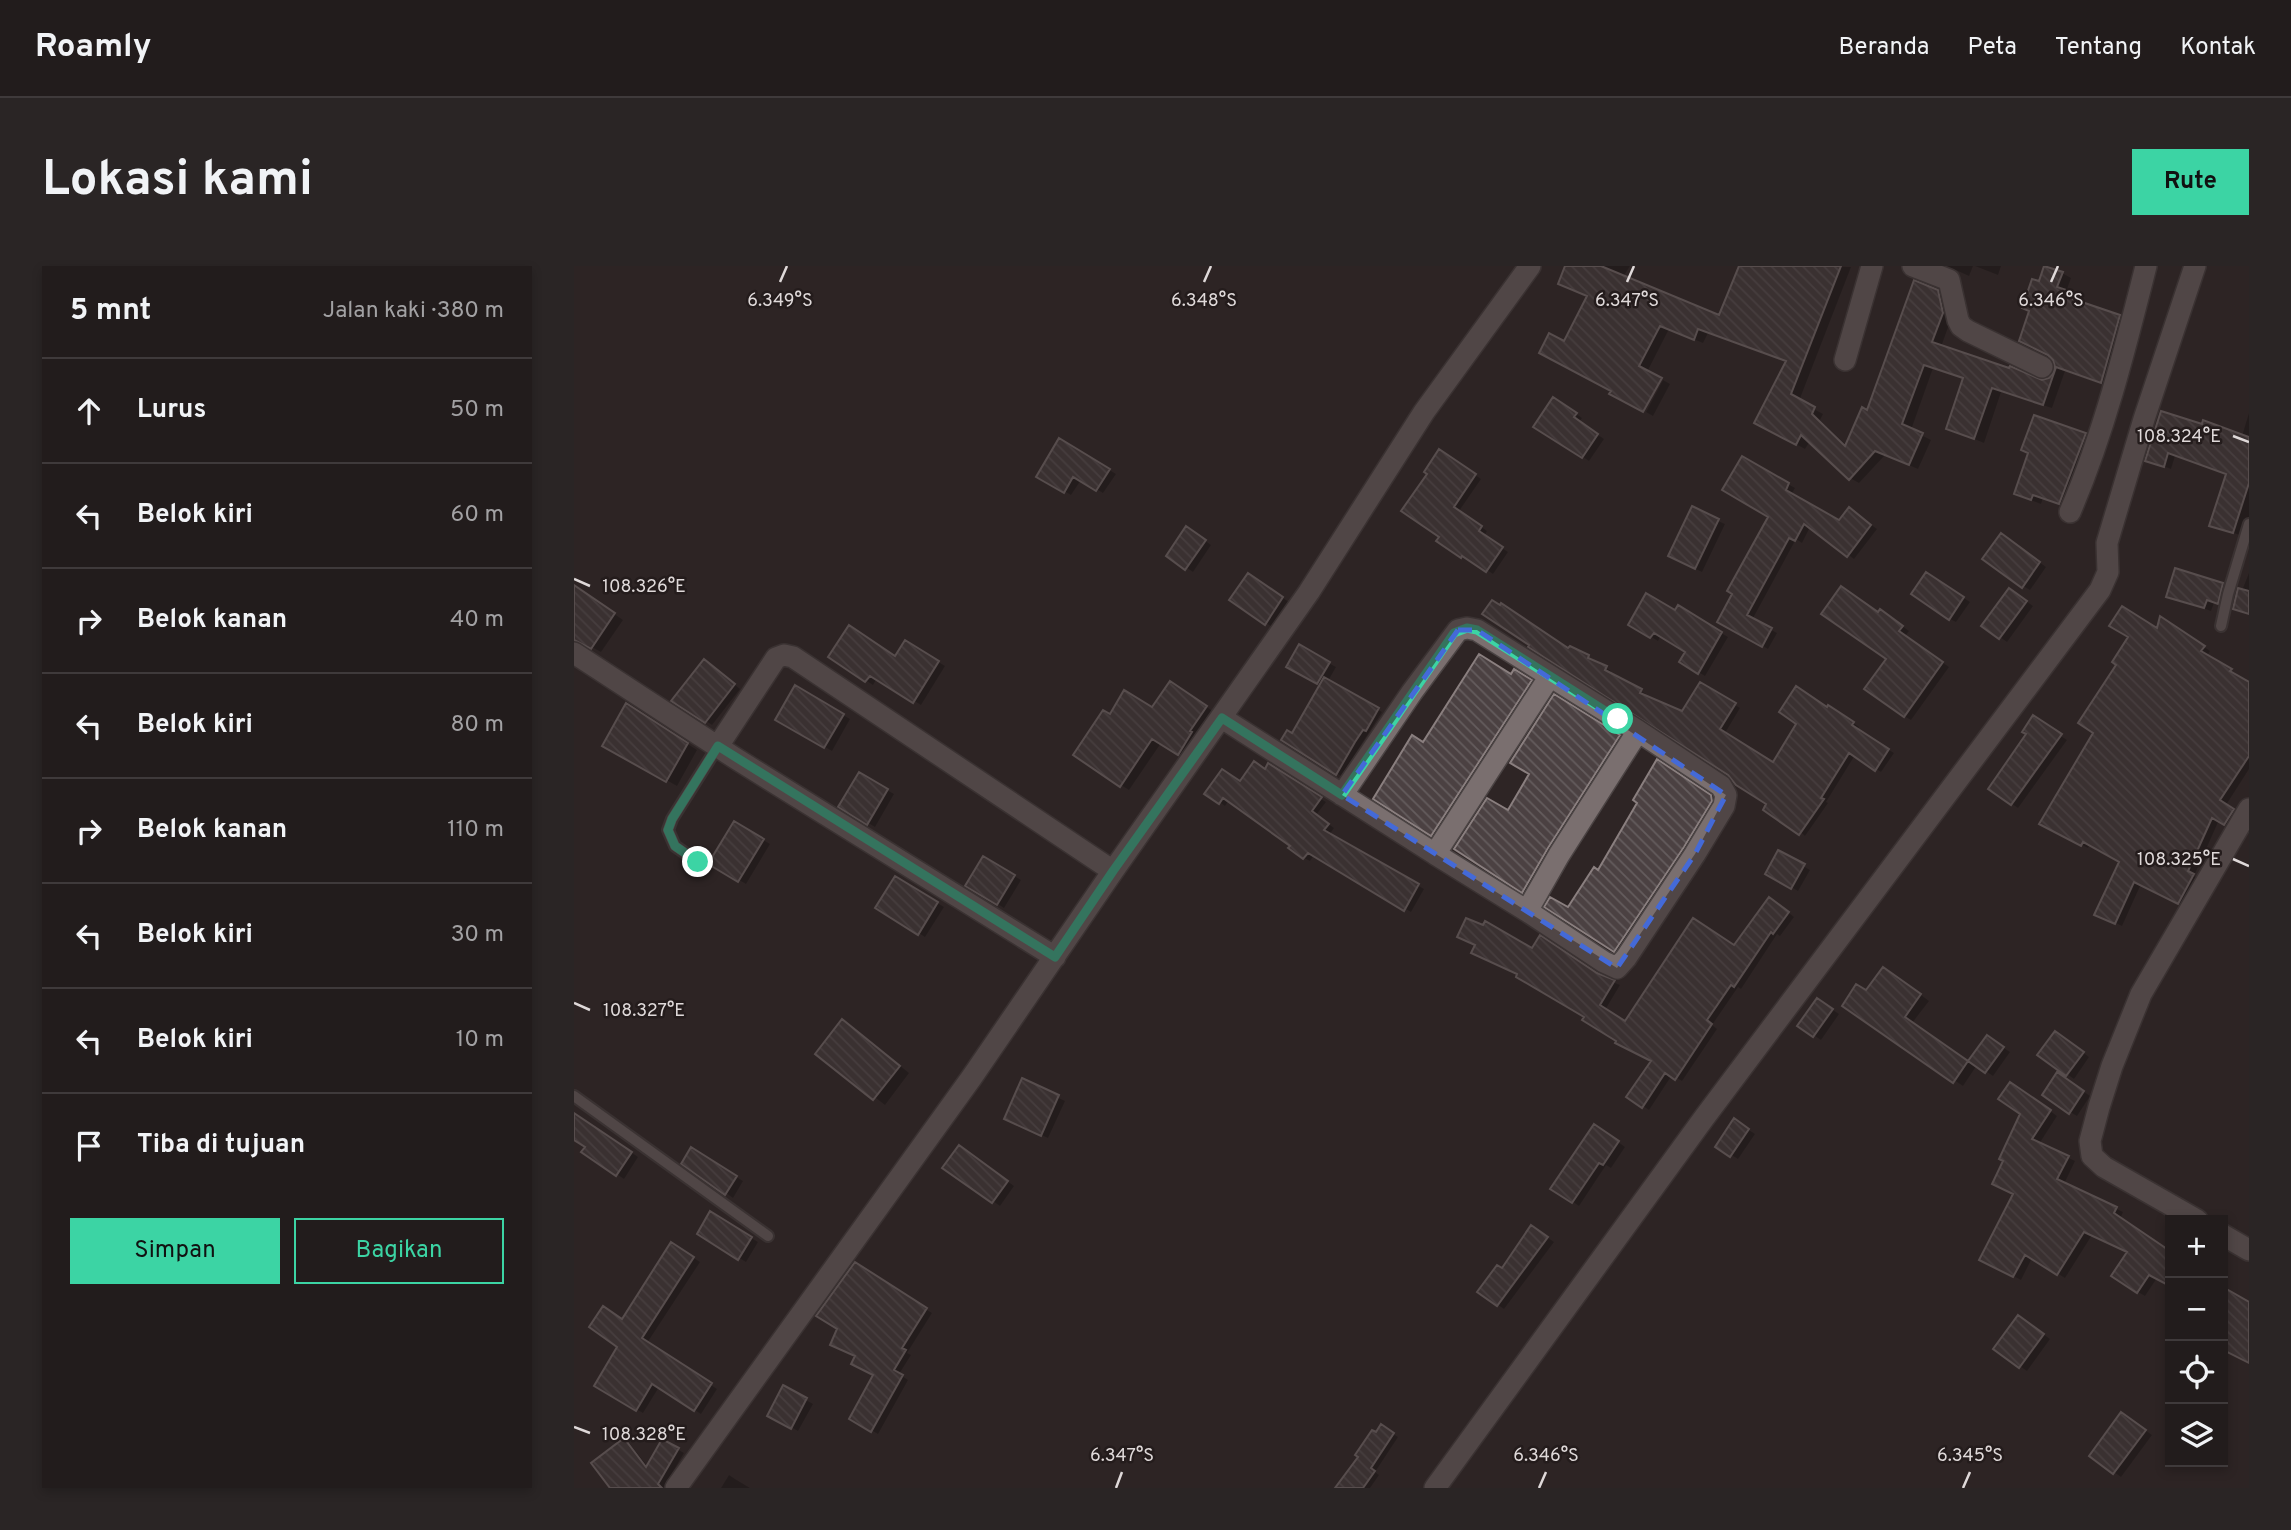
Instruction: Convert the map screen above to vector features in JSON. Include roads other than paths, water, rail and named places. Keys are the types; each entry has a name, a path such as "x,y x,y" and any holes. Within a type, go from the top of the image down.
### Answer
{"street":[{"path":"676,1488 972,1077 1309,592 1424,412 1530,266"},
{"path":"1845,360 1872,266"},
{"path":"1913,266 1949,280 1958,320 1968,331 2042,368"},
{"path":"2070,512 2101,430 2146,266"},
{"path":"1436,1488 1704,1118 2100,590 2108,572 2106,542 2194,266"},
{"path":"1222,718 1342,795 1435,854 1527,911 1604,962 1617,968 1695,854 1724,806 1726,795 1720,786 1638,731 1477,630 1467,628 1458,630 1342,795"},
{"path":"574,653 1055,957"},
{"path":"718,746 776,658 784,655 793,657 1113,871"},
{"path":"1435,854 1550,676"},
{"path":"1527,911 1559,855 1638,731"},
{"path":"2188,1215 2104,1167 2092,1156 2090,1141 2112,1066 2141,994 2249,809"},
{"path":"2228,1238 2249,1250"}],"lane":[{"path":"2221,626 2249,524"},
{"path":"698,862 675,846 668,830 672,819 718,746"},
{"path":"574,1096 768,1236"}]}
